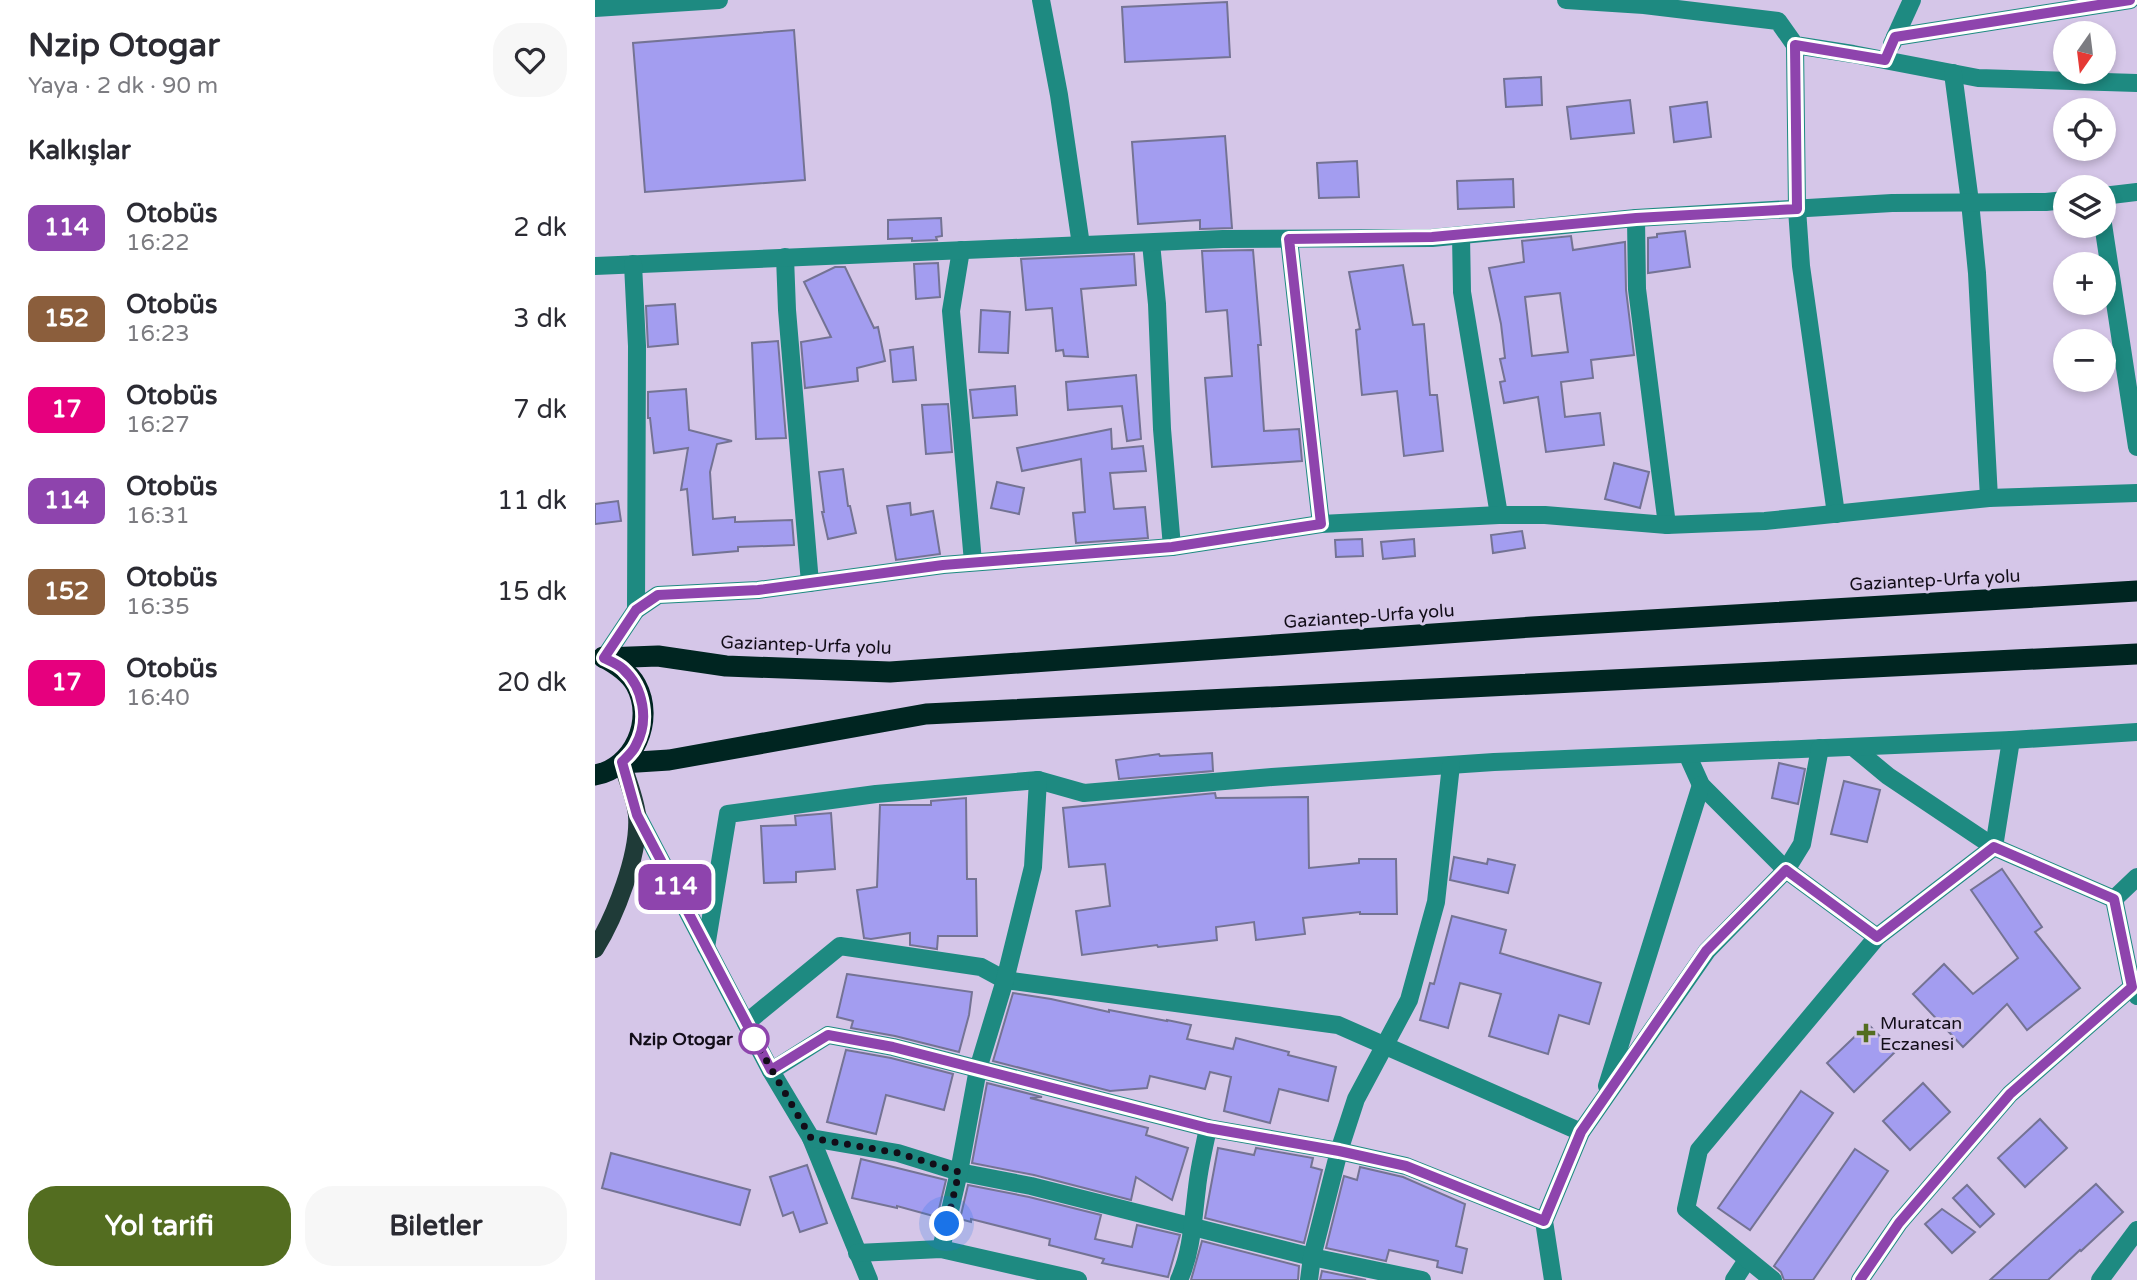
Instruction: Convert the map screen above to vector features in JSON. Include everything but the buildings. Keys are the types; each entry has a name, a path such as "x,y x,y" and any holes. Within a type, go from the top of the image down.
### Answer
{"highway":[{"name":"Gaziantep-Urfa yolu","path":"600,657 658,656 726,666 890,672 1532,627 2137,591"},
{"path":"622,762 669,760 926,714 2137,654"},
{"path":"595,775 604,774 622,762 636,747 643,726 643,705 636,685 623,668 600,657"}],"main road":[{"path":"595,949 609,928 634,855 637,815 622,762"}],"street":[{"path":"595,8 719,0"},
{"path":"1041,0 1059,95 1081,245"},
{"path":"1566,0 1703,6 1778,21 1795,45 1797,209 1801,266 1836,514"},
{"path":"1885,60 1912,0"},
{"path":"1895,37 2130,0"},
{"path":"1795,45 1978,78 2137,83"},
{"path":"1953,74 1977,273 1989,498"},
{"path":"2116,194 2137,192"},
{"path":"595,266 1223,239 1432,237 1636,218 1892,203 2053,200"},
{"path":"1636,218 1637,289 1667,525"},
{"path":"1461,234 1462,292 1499,515"},
{"path":"2105,238 2137,447"},
{"path":"1289,239 1321,524"},
{"path":"1151,243 1172,547"},
{"path":"961,250 951,311 973,562"},
{"path":"785,257 810,583"},
{"path":"632,264 637,346 636,610"},
{"path":"600,657 636,610 658,595 758,590 943,565 1172,547 1321,524 1545,515 1667,525 1765,521 1989,498 2137,493"},
{"path":"706,947 728,814 876,794 1038,780 1084,793 1451,765 2137,732"},
{"path":"1773,1280 1686,1209 1699,1150 1877,937 1994,847 2011,740"},
{"path":"1853,747 1888,776 1994,847 2114,899"},
{"path":"1553,1280 1544,1221 1581,1132 1706,951 1786,870 1802,844 1820,748"},
{"path":"1687,754 1701,785 1786,870 1877,937"},
{"path":"1309,1280 1312,1257 1339,1151 1356,1099 1409,1000 1436,902 1451,765"},
{"path":"941,1249 959,1172 978,1069 1005,980 1033,867 1038,780"},
{"path":"1602,1102 1701,785"},
{"path":"637,815 771,1070 811,1138 869,1280"},
{"path":"2114,899 2137,877"},
{"path":"1860,1280 1899,1223 2010,1094 2135,991 2114,899"},
{"path":"746,1023 840,946 981,967 1005,980 1338,1024 1581,1132"},
{"path":"771,1070 828,1035 893,1047 1208,1128 1339,1151 1406,1166 1544,1221"},
{"path":"1179,1280 1193,1228 1197,1185 1208,1128"},
{"path":"811,1138 898,1153 959,1172 1031,1186 1312,1257 1422,1280"},
{"path":"2100,1280 2137,1230"},
{"path":"857,1253 941,1249 1078,1280"},
{"path":"1734,1280 1748,1259"}],"bus line":[{"name":"114","path":"1860,1280 1899,1223 2010,1094 2132,987 2114,899 1994,847 1877,937 1786,870 1706,951 1581,1132 1544,1221 1406,1166 1339,1151 1208,1128 893,1047 828,1035 771,1070 637,815 622,762 636,747 643,726 643,705 636,685 623,668 604,658 636,610 658,595 758,590 943,565 1172,547 1321,524 1289,239 1432,237 1636,218 1797,209 1795,45 1885,60 1895,37 2130,0"}],"place":[{"name":"Muratcan Eczanesi","path":"1866,1033"},
{"name":"Nzip Otogar","path":"754,1039"}],"route":[{"path":"754,1039 811,1138 898,1153 959,1172 947,1224"}]}
